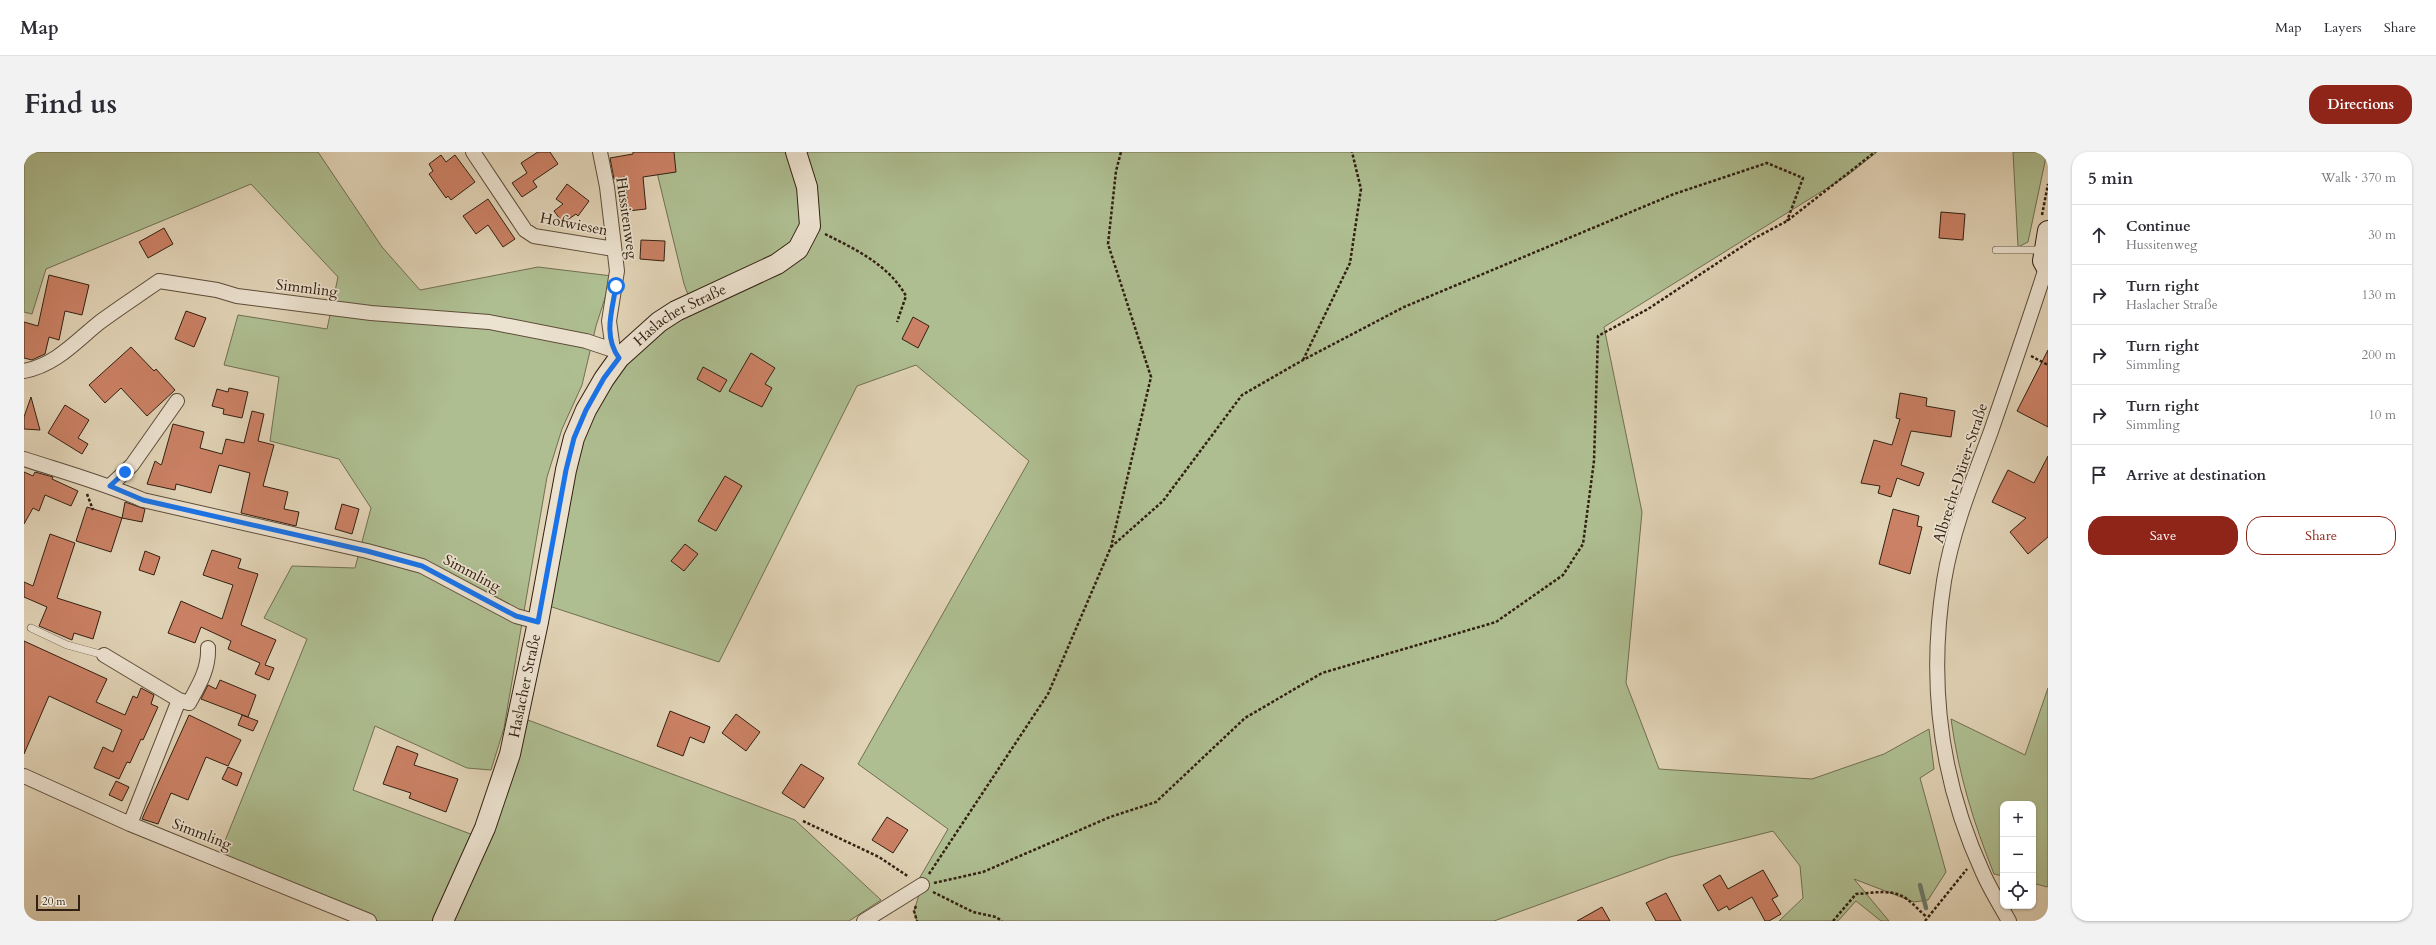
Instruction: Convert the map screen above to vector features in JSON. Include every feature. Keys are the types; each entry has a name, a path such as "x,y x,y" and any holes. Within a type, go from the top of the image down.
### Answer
{"street":[{"name":"Hofwiesen","path":"473,152 525,230 534,236 614,249"},
{"name":"Hussitenweg","path":"600,152 617,271 609,321 616,354"},
{"path":"796,152 807,187 810,226"},
{"name":"Haslacher Straße","path":"443,921 485,828 502,783 520,714 566,470 574,438 586,410 616,354 639,339 676,311 790,256 798,249 810,226"},
{"name":"Albrecht-Dürer-Straße","path":"2009,921 1976,857 1946,760 1937,703 1937,637 1944,580 1963,509 2020,350 2047,258"},
{"name":"Simmling","path":"24,371 40,368 59,357 100,322 159,281 217,290 237,296 371,313 489,322 586,341 616,354"},
{"path":"110,486 132,464 176,401"},
{"name":"Simmling","path":"24,459 83,479 110,486 143,500 367,551 422,566 516,616 538,622"},
{"path":"104,655 178,700 189,703 196,692 208,662 208,648"},
{"path":"130,824 178,700"},
{"name":"Simmling","path":"24,776 130,824 218,858 369,921"},
{"path":"864,921 922,886"}],"lane":[{"path":"1996,250 2047,258"},
{"path":"31,628 67,645 104,655"}],"path":[{"path":"922,886 1048,694 1111,547 1151,377 1108,244 1116,171 1121,152"},
{"path":"1303,360 1350,263 1361,189 1352,152"},
{"path":"922,886 983,872 1110,817 1156,802 1245,718 1322,674 1496,622 1562,575 1584,544 1594,461 1598,336 1648,309 1756,238 1787,221 1875,152"},
{"path":"1111,547 1163,501 1242,395 1303,360 1404,307 1674,194 1767,163 1803,178 1787,221"},
{"path":"810,226 870,259 897,280 906,296 897,322"},
{"path":"2034,358 2048,365"},
{"path":"87,492 93,510"},
{"path":"803,821 879,856 922,886 973,912 996,917 1002,921"},
{"path":"1925,921 1976,857"},
{"path":"1833,921 1856,894 1885,892 1897,893 1903,896 1927,917"}],"green space":[{"path":"24,152 318,152 382,247 420,290 538,267 612,276 596,326 582,385 562,429 547,477 504,728 491,770 467,768 375,726 353,790 476,836 437,921 378,921 218,858 307,639 264,618 292,566 355,568 371,508 339,459 270,441 279,377 224,365 238,315 327,329 338,277 251,184 46,269 32,314 24,312"},
{"path":"652,152 790,152 804,197 809,248 801,152 1877,152 1848,175 1604,327 1642,512 1626,683 1659,769 1812,779 1884,754 1929,729 1934,769 1920,778 1946,872 1928,900 1914,902 1854,879 1889,921 1881,921 1856,901 1838,921 1779,921 1803,898 1800,866 1773,831 1670,857 1494,921 917,921 914,911 922,885 919,879 948,829 858,764 1029,461 916,365 857,386 719,662 546,605 582,431 622,365 691,303 684,284"},
{"path":"2013,152 2047,152 2028,242 2018,247"},
{"path":"2048,688 2047,887 2036,884 2036,801 2000,801 2000,875 1994,874 1968,798 1958,760 1951,719 2025,755"},
{"path":"528,720 795,820 881,900 849,921 453,921 508,792"}],"building":[{"path":"538,152 550,152 558,164 533,181 537,187 522,197 512,183 527,173 521,163"},
{"path":"633,152 674,152 676,172 643,177 646,209 628,211 625,177 614,179 610,158 633,154"},
{"path":"441,155 446,162 455,155 475,182 451,200 448,196 446,198 429,174 433,171 429,164"},
{"path":"567,184 589,201 578,216 576,214 563,223 554,211 563,204 556,199"},
{"path":"488,199 515,239 503,247 488,225 476,234 463,216"},
{"path":"1941,212 1965,214 1963,240 1939,238"},
{"path":"164,228 173,244 148,258 139,242"},
{"path":"641,240 665,241 664,261 640,259"},
{"path":"49,275 89,285 82,315 65,311 59,340 49,337 45,354 32,360 24,358 24,322 38,326"},
{"path":"186,311 206,318 194,347 175,339"},
{"path":"913,317 929,326 918,348 902,339"},
{"path":"131,347 154,371 156,369 175,390 147,416 121,388 105,403 89,385"},
{"path":"2048,350 2048,427 2017,411"},
{"path":"751,353 775,368 765,384 772,388 762,407 729,391"},
{"path":"703,367 727,380 720,392 697,379"},
{"path":"229,388 248,392 242,418 223,414 224,409 212,406 217,389 228,392"},
{"path":"1900,393 1927,398 1926,406 1955,411 1951,437 1911,431 1901,465 1924,473 1919,486 1897,478 1891,497 1878,493 1880,486 1861,483 1874,440 1892,445 1900,419 1896,418"},
{"path":"31,397 40,430 24,429 24,417"},
{"path":"65,405 89,420 78,438 88,444 82,454 48,433"},
{"path":"252,411 264,414 258,441 274,445 263,486 288,492 284,509 299,512 296,526 241,513 250,473 219,465 211,493 176,484 175,490 147,484 155,461 161,465 162,463 173,424 204,432 200,448 222,454 226,439 244,443"},
{"path":"2048,456 2048,537 2028,554 2010,532 2026,518 1992,502 2008,470 2034,483"},
{"path":"24,472 33,476 35,472 53,477 52,479 78,491 71,506 45,495 39,511 33,508 24,524"},
{"path":"725,476 742,486 716,531 698,521"},
{"path":"125,502 145,509 142,522 122,518"},
{"path":"342,504 359,509 352,534 335,529"},
{"path":"87,507 122,518 111,552 76,541"},
{"path":"1893,509 1919,516 1917,526 1922,527 1910,574 1879,564"},
{"path":"50,534 75,543 57,598 101,612 93,639 74,633 72,640 39,626 47,607 24,597 24,582 33,586"},
{"path":"685,544 698,554 684,571 671,561"},
{"path":"212,550 241,559 238,568 258,574 241,625 276,640 265,665 274,668 269,680 255,674 260,663 228,649 231,641 201,627 195,643 168,633 181,601 222,619 233,585 203,575"},
{"path":"145,551 160,557 154,575 139,570"},
{"path":"24,641 107,679 96,702 125,715 133,696 137,698 141,688 154,695 151,704 158,707 143,740 141,739 130,763 127,762 119,779 94,768 103,747 113,752 122,730 49,696 24,754"},
{"path":"220,680 256,695 248,717 201,699 208,685 216,689"},
{"path":"670,711 710,727 704,743 690,737 683,756 657,746"},
{"path":"736,714 760,732 746,751 722,733"},
{"path":"189,715 241,740 228,766 206,757 188,800 171,793 158,824 142,819"},
{"path":"242,715 258,721 253,731 238,725"},
{"path":"397,746 418,754 414,765 458,779 446,812 409,798 411,793 383,784"},
{"path":"801,764 824,778 804,808 782,793"},
{"path":"228,767 242,773 237,786 222,779"},
{"path":"116,781 129,787 122,801 109,795"},
{"path":"887,817 908,830 893,853 872,840"},
{"path":"1763,870 1778,896 1772,899 1781,914 1769,921 1765,921 1752,897 1729,910 1727,906 1718,911 1703,885 1720,875 1728,889"},
{"path":"1666,893 1681,921 1656,921 1646,903"},
{"path":"1602,907 1610,921 1577,921"}],"waterway":[{"path":"1920,885 1926,908"}],"route":[{"path":"125,472 110,486 143,500 367,551 422,566 516,616 538,622 566,470 574,438 586,410 604,378 619,358 613,350 609,333 609,321 616,286"}]}
